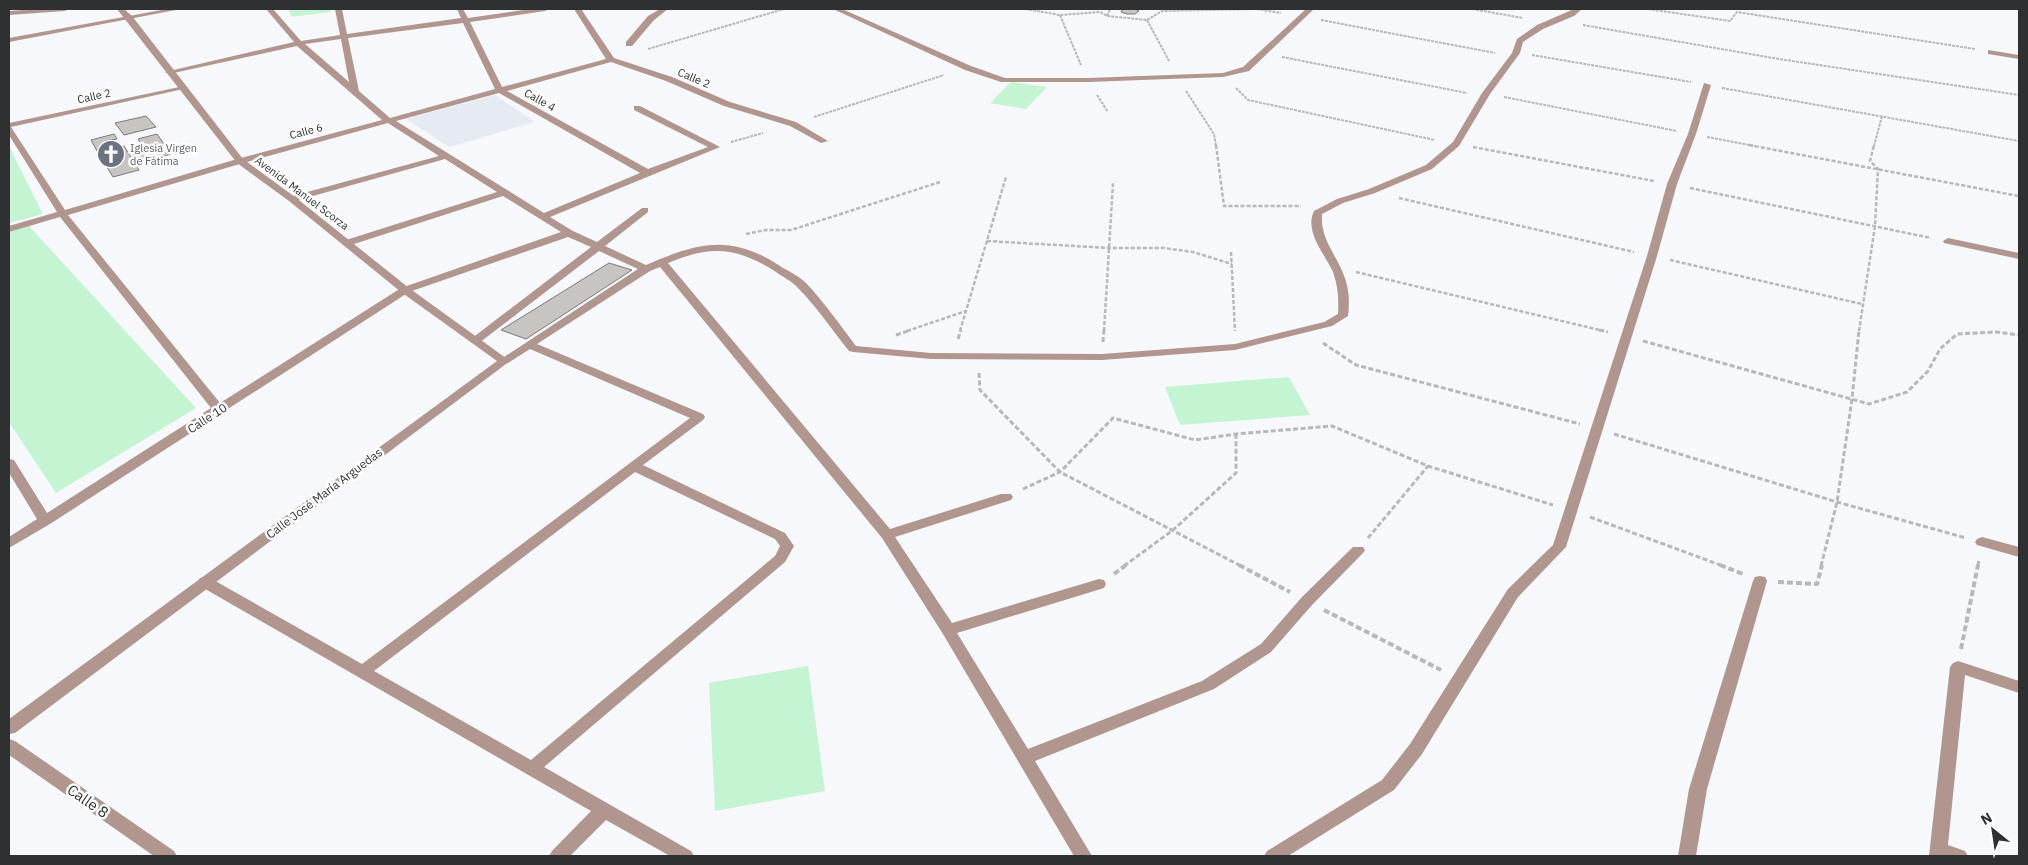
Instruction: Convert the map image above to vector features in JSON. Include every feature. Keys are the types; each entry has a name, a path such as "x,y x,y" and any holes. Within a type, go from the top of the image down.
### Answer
{"street":[{"path":"9,13 65,9"},
{"name":"Avenida Manuel Scorza","path":"120,9 240,161 405,290 504,362"},
{"path":"9,40 177,9"},
{"path":"269,9 299,43 388,120 545,216 569,233 646,269"},
{"path":"338,9 355,91"},
{"path":"460,9 499,90"},
{"path":"170,72 299,43 545,9"},
{"path":"578,9 611,60"},
{"path":"629,44 651,18 664,9"},
{"path":"837,9 968,68 1004,80 1177,78 1223,75 1246,69 1310,9"},
{"path":"1336,267 1324,249 1315,223 1317,213 1340,201 1372,191 1429,167 1456,144 1485,95 1514,55 1520,41 1578,9"},
{"path":"1991,52 2019,57"},
{"name":"Calle 6","path":"9,229 240,161 611,60"},
{"name":"Calle 2","path":"611,60 669,79 727,104 793,124 824,140"},
{"path":"1273,856 1388,785 1416,749 1513,593 1560,547 1625,336 1652,256 1672,184 1692,134 1707,85"},
{"name":"Calle 2","path":"9,127 184,88"},
{"name":"Calle 4","path":"499,90 648,173"},
{"path":"637,108 716,147"},
{"path":"9,127 62,213 219,410"},
{"path":"545,216 678,160 716,147"},
{"path":"292,200 447,156"},
{"path":"347,243 506,192"},
{"path":"475,341 645,210"},
{"name":"Calle 10","path":"9,544 405,290 569,233"},
{"path":"1948,241 2019,256"},
{"name":"Calle José María Arguedas","path":"9,728 504,362 646,269 685,252 711,248 733,248 760,257 801,284 853,349 981,357 1102,357 1235,347 1328,324 1343,316 1344,295 1336,267"},
{"path":"661,262 887,535 948,630 1082,856"},
{"path":"362,672 699,417 529,345"},
{"path":"9,463 45,521"},
{"path":"531,769 780,559 786,546 780,536 634,466"},
{"path":"887,535 1006,496"},
{"path":"1982,542 2019,552"},
{"path":"1024,758 1208,685 1266,648 1307,601 1358,550"},
{"path":"1687,856 1698,788 1760,581"},
{"path":"204,582 685,856"},
{"path":"948,630 1099,584"},
{"path":"1958,856 1938,852 1958,667 2019,687"},
{"name":"Calle 8","path":"9,746 168,856"},
{"path":"558,856 603,811"}],"path":[{"path":"647,49 784,9"},
{"path":"1026,9 1060,15 1100,12 1107,16 1147,20 1162,11 1257,9 1514,55 1707,85 2019,141"},
{"path":"1107,16 1110,9"},
{"path":"1472,9 1779,59 2019,95"},
{"path":"1648,9 1730,21 1737,12 1894,35 1991,52"},
{"path":"1147,20 1177,78 1214,134 1224,206 1329,207"},
{"path":"1263,53 2019,196"},
{"path":"716,147 968,68"},
{"path":"1223,75 1248,100 1456,144"},
{"path":"1006,496 1060,472 1113,418 1195,440 1236,434 1332,426 1428,466 1571,510 1760,581 1817,584 1837,502 1852,399 1862,304 1875,226 1878,169 1870,160 1882,116"},
{"path":"953,356 1006,177"},
{"path":"737,236 766,230 791,230 940,182"},
{"path":"1102,357 1113,183"},
{"path":"1372,191 1862,304"},
{"path":"1875,226 1948,241"},
{"path":"987,241 1109,248 1164,248 1193,252 1232,264"},
{"path":"1231,252 1235,347"},
{"path":"1336,267 1625,336 1868,404 1886,400 1906,392 1928,371 1940,350 1956,334 1997,332 2019,335"},
{"path":"891,336 966,311"},
{"path":"1303,330 1356,365 1596,428 1837,502 1982,542 1958,667"},
{"path":"981,357 979,371 980,390 1060,472 1459,679"},
{"path":"1099,584 1173,530 1236,473 1236,434"},
{"path":"1358,550 1428,466"}],"shaded area":[{"path":"495,95 535,122 449,147 406,119"}],"green space":[{"path":"289,9 330,9 331,12 291,17"},
{"path":"1011,82 1047,87 1026,109 990,103"},
{"path":"9,146 43,214 9,223"},
{"path":"29,226 196,408 56,493 9,422 9,232"},
{"path":"1289,377 1310,415 1180,425 1165,387"},
{"path":"808,666 825,791 715,811 709,683"}],"building":[{"path":"1123,9 1139,11 1135,14 1127,14 1121,12"},
{"path":"146,116 156,127 124,135 115,123"},
{"path":"114,134 117,139 105,141 109,148 97,151 91,140"},
{"path":"157,134 171,154 154,159 152,156 140,159 135,151 144,149 138,139"},
{"path":"124,146 139,170 113,177 98,152"},
{"path":"609,263 632,270 526,339 501,330"}],"place":[{"name":"Iglesia Virgen de Fátima","path":"111,154"}]}
